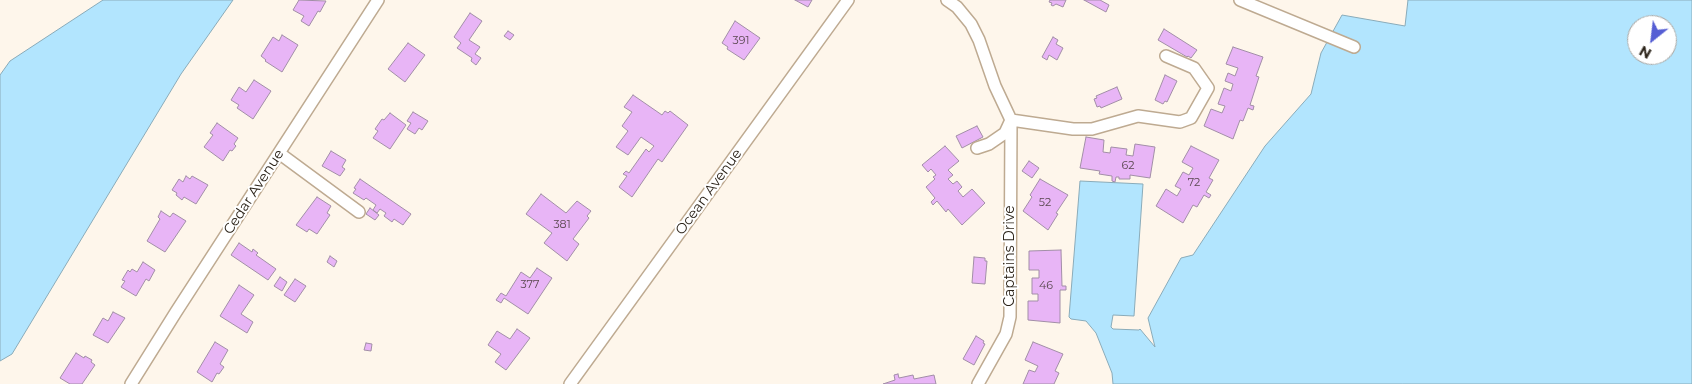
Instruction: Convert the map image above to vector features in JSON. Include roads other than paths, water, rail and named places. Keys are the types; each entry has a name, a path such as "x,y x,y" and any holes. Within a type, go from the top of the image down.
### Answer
{"street":[{"name":"Cedar Avenue","path":"132,384 176,312 378,0"},
{"name":"Ocean Avenue","path":"570,384 848,0"},
{"name":"Captains Drive","path":"947,0 957,6 971,24 979,40 995,86 1011,120 1010,317 1006,334 978,384"},
{"path":"1240,0 1354,47"},
{"path":"977,148 989,144 1005,133 1011,120 1073,129 1092,128 1138,116 1180,122 1191,118 1208,88 1194,68 1166,56"},
{"path":"279,153 359,212"}],"water":[{"path":"103,0 233,0 181,74 12,354 0,361 0,75 10,61"},
{"path":"1408,0 1692,0 1692,384 1113,384 1112,373 1096,333 1086,321 1069,317 1080,181 1143,184 1134,316 1113,315 1111,327 1113,329 1140,329 1155,347 1148,318 1181,258 1193,255 1265,146 1311,94 1321,53 1342,15 1405,26"}]}
